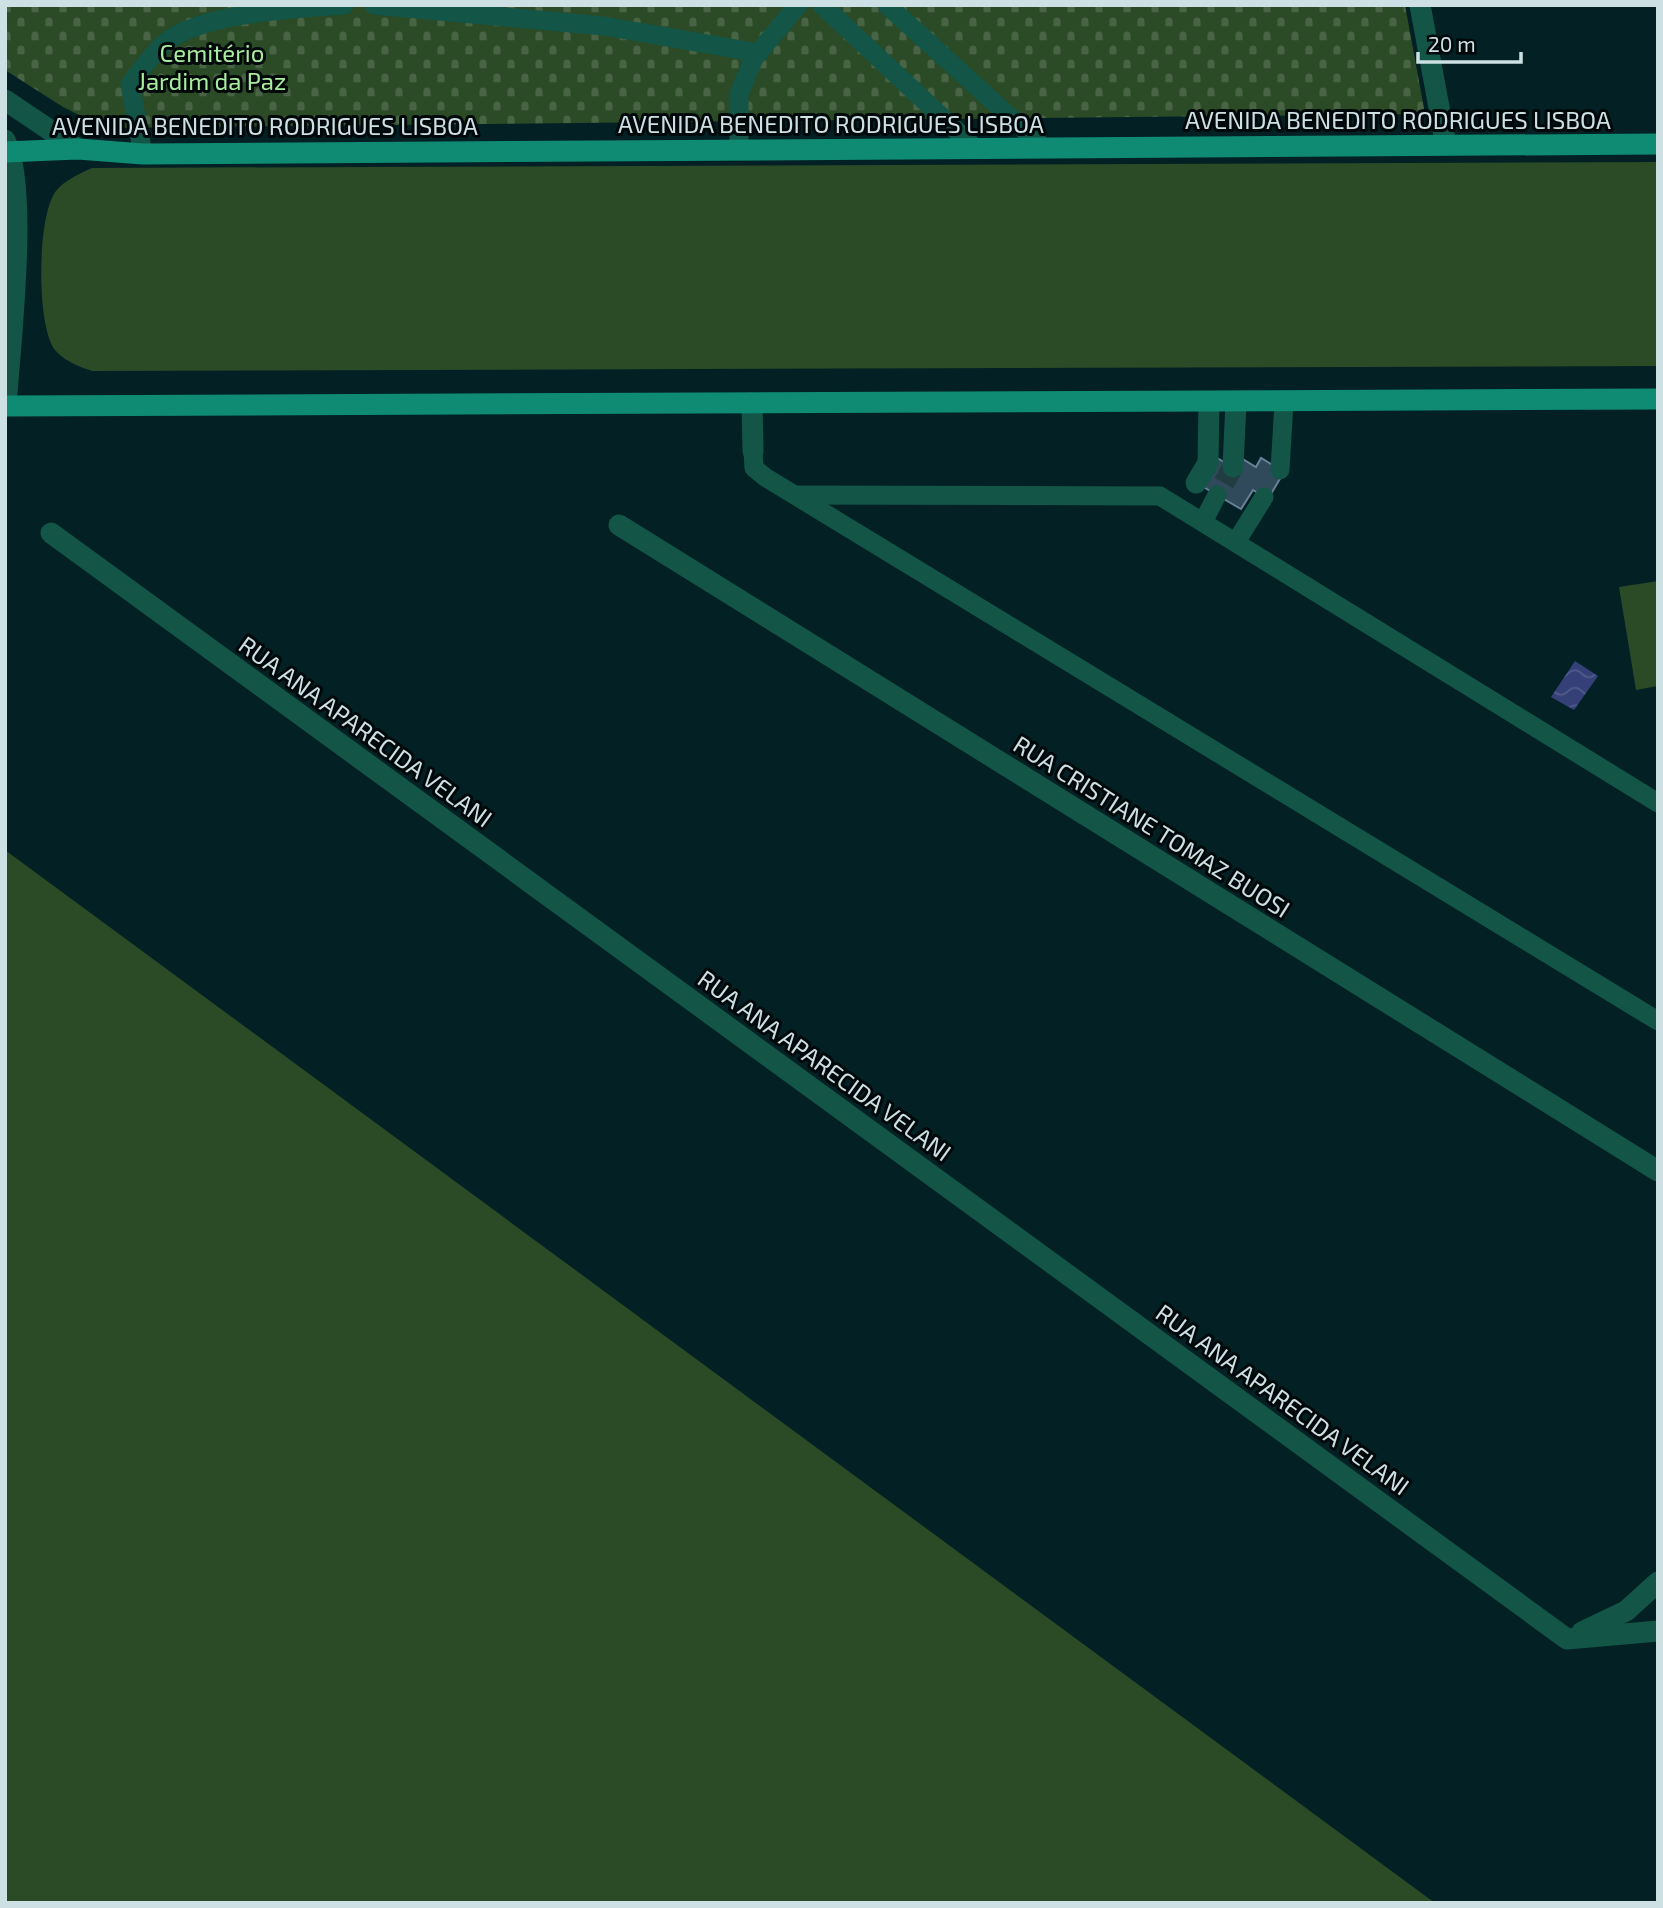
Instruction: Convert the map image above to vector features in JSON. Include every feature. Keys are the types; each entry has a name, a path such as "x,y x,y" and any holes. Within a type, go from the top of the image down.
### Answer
{"main road":[{"name":"AVENIDA BENEDITO RODRIGUES LISBOA","path":"7,148 78,149 143,154 1658,144"},
{"path":"6,406 1658,399"}],"street":[{"path":"1420,5 1446,145"},
{"path":"5,100 78,149"},
{"path":"6,406 17,234 7,148"},
{"path":"1196,483 1209,463 1209,402"},
{"path":"1233,467 1236,402"},
{"path":"752,403 753,451"},
{"name":"RUA CRISTIANE TOMAZ BUOSI","path":"619,524 1658,1171"},
{"name":"RUA ANA APARECIDA VELANI","path":"51,533 1567,1639"},
{"path":"1567,1639 1626,1611 1658,1582"},
{"path":"1567,1639 1658,1631"}],"lane":[{"path":"143,154 130,84 167,41 197,28 263,10 344,5"},
{"path":"374,5 604,26 758,53"},
{"path":"739,150 739,94 758,53 799,5"},
{"path":"822,5 975,148"},
{"path":"887,5 1043,147"},
{"path":"1280,470 1284,402"},
{"path":"753,451 754,468 796,495 1658,1021"},
{"path":"1183,510 1196,483"},
{"path":"796,495 1160,496 1658,803"},
{"path":"861,534 856,528 853,514 855,506 869,495"},
{"path":"1203,522 1217,495"},
{"path":"1236,542 1264,496"}],"green space":[{"name":"Cemitério Jardim da Paz","path":"5,5 1405,5 1425,114 105,128 63,107 5,70"},
{"path":"1658,162 1658,366 92,371 72,363 55,350 44,318 42,246 50,204 56,191 64,184 92,168"},
{"path":"1658,581 1658,686 1636,690 1619,587"},
{"path":"5,850 1435,1903 5,1903"}],"water":[{"path":"1575,661 1598,676 1574,710 1551,697"}],"building":[{"path":"1217,458 1235,468 1241,458 1256,467 1261,458 1284,472 1268,499 1253,490 1241,509 1200,485"}],"tunnel":[{"path":"1224,483 1233,467"}]}
